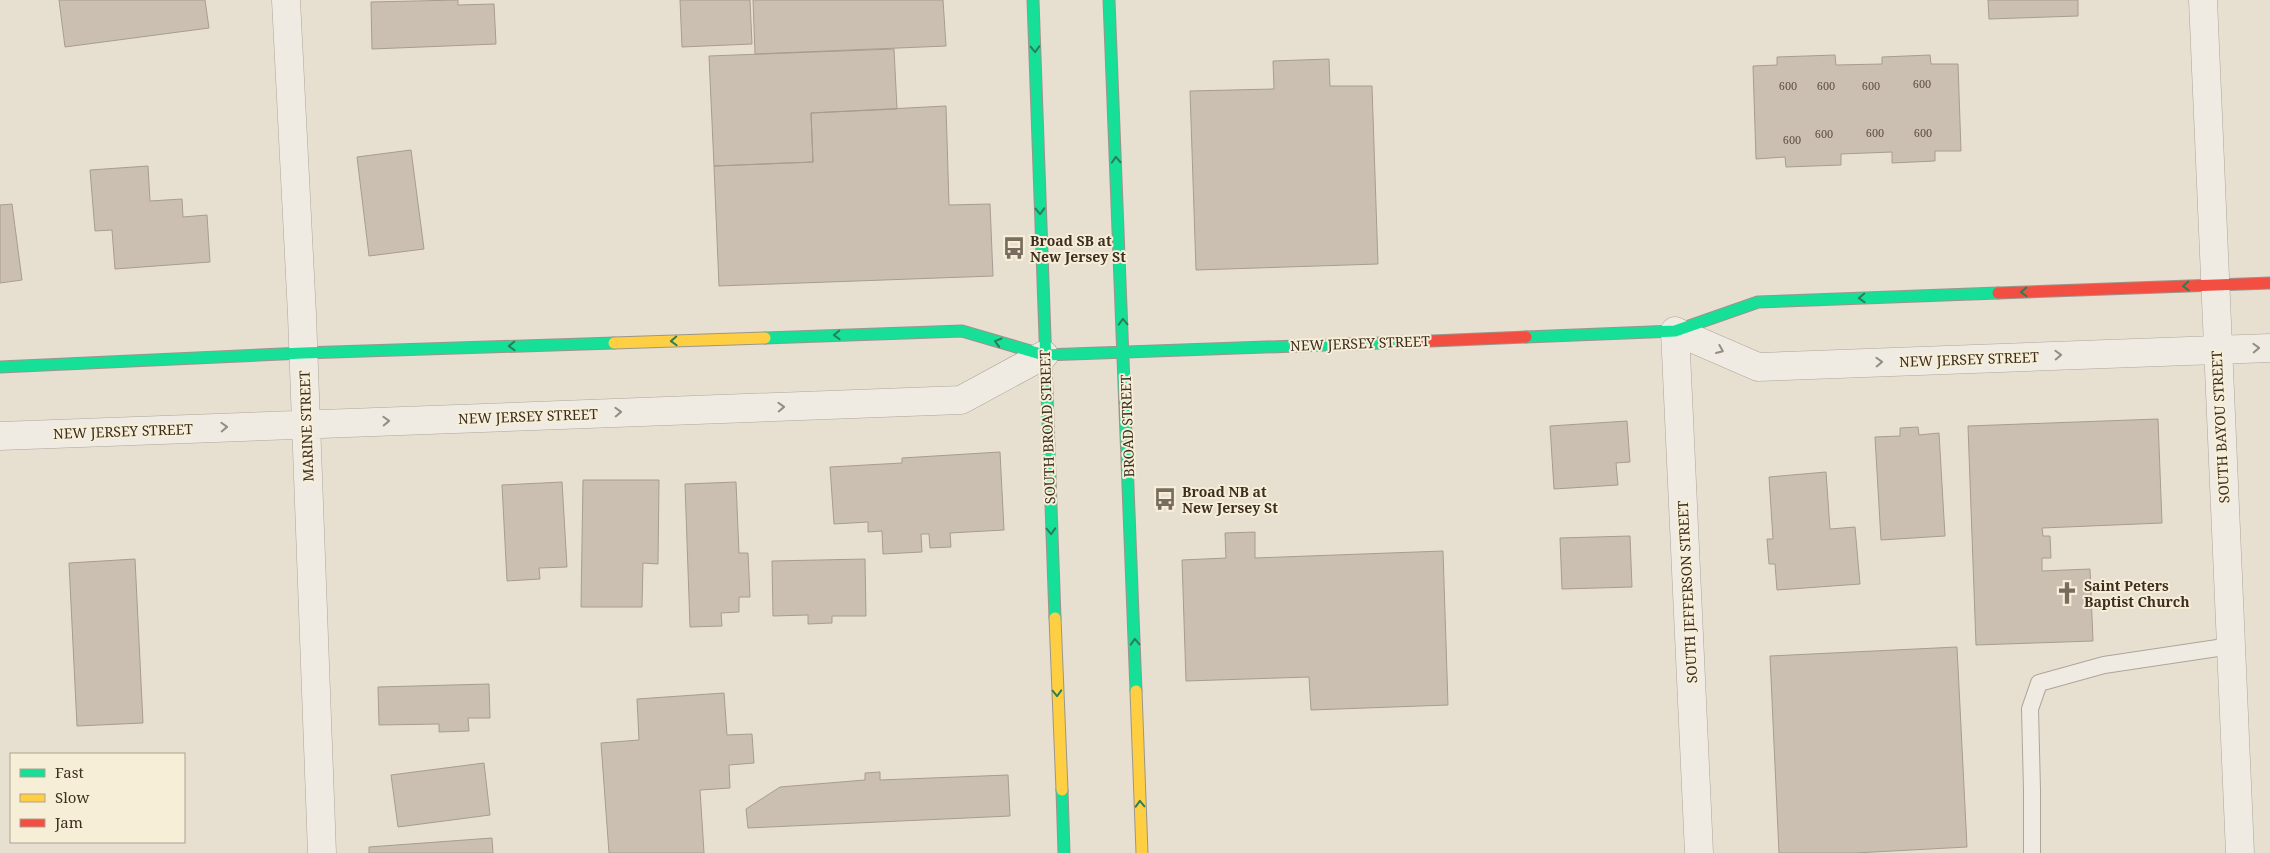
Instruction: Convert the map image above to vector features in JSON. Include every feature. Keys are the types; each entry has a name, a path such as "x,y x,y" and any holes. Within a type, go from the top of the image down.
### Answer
{"street":[{"name":"MARINE STREET","path":"286,0 306,424 322,853"},
{"name":"SOUTH BROAD STREET","path":"1033,0 1044,356 1064,853"},
{"name":"BROAD STREET","path":"1109,0 1142,853"},
{"name":"SOUTH BAYOU STREET","path":"2202,0 2240,853"},
{"name":"NEW JERSEY STREET","path":"0,367 303,353 962,332 1044,356 1675,331 1758,302 2270,283"},
{"name":"NEW JERSEY STREET","path":"1675,331 1758,366 2270,348"},
{"name":"SOUTH JEFFERSON STREET","path":"1675,331 1699,853"},
{"name":"NEW JERSEY STREET","path":"0,436 961,400 1044,356"}],"lane":[{"path":"2032,853 2030,709 2039,683 2104,665 2231,646"}],"building":[{"path":"59,0 205,0 209,28 65,47"},
{"path":"458,0 458,5 494,4 496,44 372,49 371,2"},
{"path":"680,0 750,0 752,44 682,47"},
{"path":"753,0 943,0 946,46 755,54"},
{"path":"1988,0 2078,0 2078,16 1989,19"},
{"path":"894,49 897,109 811,113 813,162 714,166 709,56"},
{"path":"1835,55 1836,65 1882,64 1882,57 1930,55 1931,64 1958,64 1961,151 1935,151 1935,161 1892,163 1892,152 1841,154 1841,165 1786,167 1785,157 1756,159 1753,66 1777,65 1777,57"},
{"path":"1329,59 1330,86 1372,86 1378,264 1196,270 1190,91 1274,89 1273,61"},
{"path":"946,106 949,205 990,204 993,276 719,286 714,166 813,162 811,113"},
{"path":"411,150 424,249 369,256 357,157"},
{"path":"148,166 150,201 182,199 183,217 207,215 210,262 115,269 112,230 95,231 90,170"},
{"path":"12,204 22,280 0,283 0,205"},
{"path":"2158,419 2162,523 2042,528 2043,536 2050,536 2051,558 2042,558 2042,571 2090,569 2093,641 1976,645 1968,426"},
{"path":"1627,421 1630,462 1616,463 1618,485 1554,489 1550,426"},
{"path":"1918,427 1919,435 1939,433 1945,536 1881,540 1875,437 1900,436 1900,428"},
{"path":"1000,452 1004,530 950,533 951,547 930,548 929,534 921,534 922,552 883,554 882,531 868,532 868,522 834,524 830,467 902,463 902,458"},
{"path":"1826,472 1830,529 1855,527 1860,584 1777,590 1775,564 1769,564 1767,539 1773,539 1769,477"},
{"path":"583,480 659,480 658,564 643,563 642,607 581,607"},
{"path":"562,482 567,567 539,568 540,579 507,581 502,485"},
{"path":"736,482 739,553 748,553 750,597 739,597 739,612 721,613 722,626 690,627 685,484"},
{"path":"1255,532 1255,558 1443,551 1448,705 1311,710 1309,677 1186,681 1182,560 1226,558 1225,533"},
{"path":"1630,536 1632,587 1562,589 1560,538"},
{"path":"135,559 143,723 77,726 69,563"},
{"path":"865,559 866,616 832,616 832,623 808,624 808,615 773,616 772,561"},
{"path":"1957,647 1967,847 1855,853 1779,853 1770,656"},
{"path":"489,684 490,718 468,718 469,731 439,732 439,724 379,725 378,687"},
{"path":"724,693 727,735 752,734 754,763 729,765 730,788 700,790 704,853 609,853 601,743 639,740 637,699"},
{"path":"484,763 490,815 398,827 391,775"},
{"path":"880,772 880,780 1008,775 1010,816 748,828 746,809 780,787 865,780 865,773"},
{"path":"492,838 493,853 369,853 369,847"}],"traffic: fast":[{"path":"1033,0 1055,618"},
{"path":"1109,0 1136,691"},
{"path":"1526,337 1675,331 1758,302 1998,293"},
{"path":"765,338 962,331 1044,355 1408,342"},
{"path":"0,367 303,353 614,343"},
{"path":"1062,790 1064,853"}],"traffic: slow":[{"path":"614,343 765,338"},
{"path":"1055,618 1062,790"},
{"path":"1136,691 1142,853"}],"traffic: jam":[{"path":"1998,293 2270,283"},
{"path":"1408,342 1526,337"}],"place":[{"name":"Broad SB at New Jersey St","path":"1014,248"},
{"name":"Broad NB at New Jersey St","path":"1165,499"},
{"name":"Saint Peters Baptist Church","path":"2067,593"}]}
